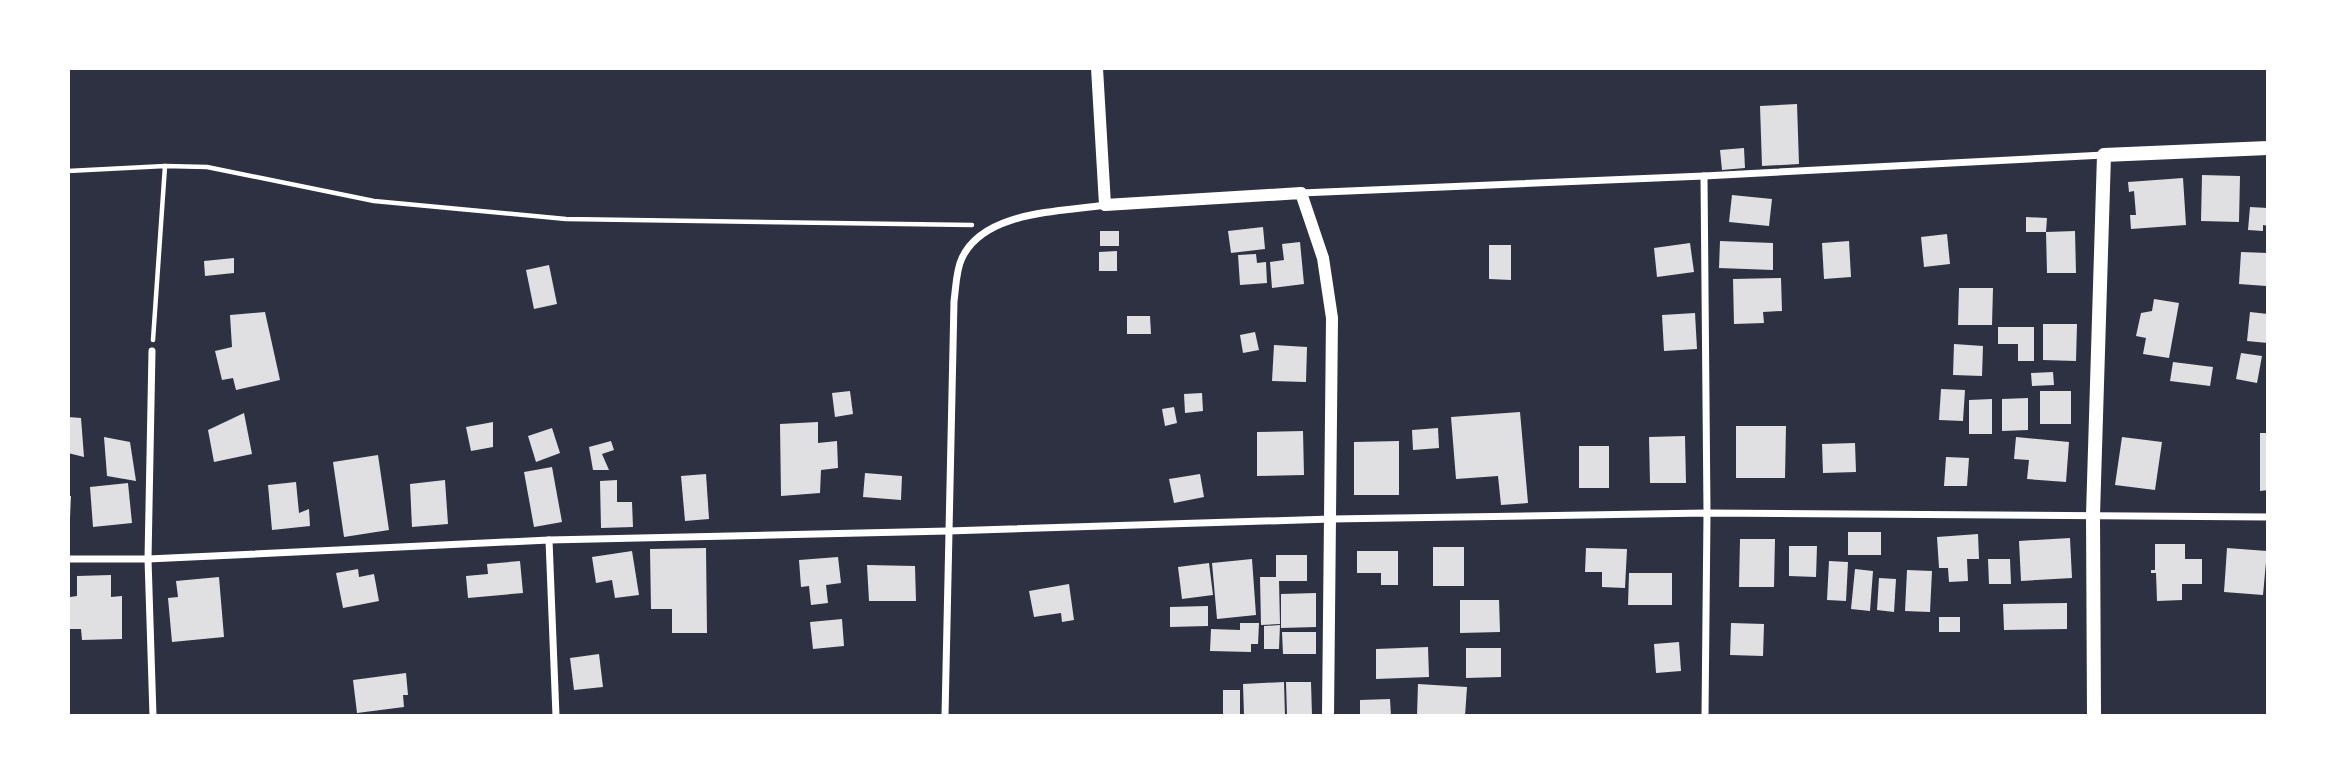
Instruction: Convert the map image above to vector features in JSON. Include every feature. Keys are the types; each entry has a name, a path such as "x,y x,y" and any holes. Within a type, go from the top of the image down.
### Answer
{"main road":[{"path":"2094,716 2093,515 2104,155 2268,148"}],"street":[{"path":"1097,68 1105,205"},
{"path":"945,716 954,300 960,261 969,244 980,233 994,226 1019,218 1105,205 1301,192 1704,176 2104,155"},
{"path":"1704,176 1707,513 1705,716"},
{"path":"1301,192 1323,258 1332,318 1328,716"},
{"path":"152,351 148,558 153,716"},
{"path":"68,558 148,558 549,540 1331,519 1707,513 2268,517"},
{"path":"549,540 556,716"}],"path":[{"path":"152,351 165,166"},
{"path":"68,171 165,166 207,167 374,201 566,219 994,226"}],"building":[{"path":"1797,104 1799,164 1762,166 1760,106"},
{"path":"1744,148 1745,168 1722,170 1720,150"},
{"path":"2202,175 2240,176 2239,222 2201,221"},
{"path":"2183,178 2186,225 2131,229 2130,215 2136,215 2134,191 2129,192 2128,182"},
{"path":"1732,195 1772,199 1769,226 1729,222"},
{"path":"2250,207 2268,208 2268,226 2263,225 2263,231 2248,230"},
{"path":"2026,217 2047,218 2046,232 2026,232"},
{"path":"1263,227 1265,249 1231,253 1228,231"},
{"path":"1100,231 1119,231 1119,246 1100,246"},
{"path":"2075,231 2076,273 2047,273 2046,232"},
{"path":"1947,234 1950,264 1924,267 1921,237"},
{"path":"1720,241 1773,243 1773,270 1719,268"},
{"path":"1849,241 1851,277 1824,279 1822,243"},
{"path":"1300,242 1304,284 1272,288 1270,262 1284,260 1282,244"},
{"path":"1690,243 1694,272 1657,277 1654,248"},
{"path":"1489,245 1511,245 1511,280 1489,279"},
{"path":"1117,251 1117,271 1099,271 1099,252"},
{"path":"2241,252 2268,253 2266,286 2239,284"},
{"path":"1256,254 1257,263 1266,262 1267,283 1240,285 1238,255"},
{"path":"234,258 234,273 205,276 204,261"},
{"path":"549,265 557,304 534,309 526,270"},
{"path":"1781,278 1782,311 1763,312 1764,323 1734,324 1733,279"},
{"path":"1959,288 1993,288 1992,325 1958,325"},
{"path":"2154,299 2179,303 2169,358 2143,354 2146,338 2136,336 2141,313 2152,311"},
{"path":"265,312 280,380 236,390 233,378 222,380 215,351 232,347 230,315"},
{"path":"2250,312 2268,314 2268,343 2247,341"},
{"path":"1695,313 1697,349 1664,351 1662,315"},
{"path":"1127,316 1150,316 1151,334 1127,334"},
{"path":"2043,324 2077,324 2076,361 2043,360"},
{"path":"1998,327 2034,327 2034,361 2018,361 2018,344 1998,344"},
{"path":"1255,332 1259,350 1243,353 1240,335"},
{"path":"1954,344 1983,346 1982,376 1953,375"},
{"path":"1274,345 1307,347 1306,382 1272,381"},
{"path":"2241,353 2262,356 2257,383 2236,379"},
{"path":"2173,362 2213,367 2210,386 2170,381"},
{"path":"2053,372 2054,385 2032,386 2031,373"},
{"path":"1941,389 1965,390 1963,421 1939,420"},
{"path":"850,391 853,414 835,417 832,393"},
{"path":"2040,391 2071,391 2071,424 2040,424"},
{"path":"1202,393 1203,411 1185,413 1184,394"},
{"path":"2028,398 2028,430 2002,431 2002,399"},
{"path":"1992,399 1992,434 1969,434 1969,400"},
{"path":"1174,407 1177,423 1165,426 1162,409"},
{"path":"1520,412 1528,503 1501,505 1498,476 1456,479 1451,417"},
{"path":"244,413 252,454 214,462 208,430"},
{"path":"68,417 81,418 84,457 68,453"},
{"path":"493,422 493,447 471,451 466,427"},
{"path":"818,422 818,443 837,441 838,468 821,470 820,493 781,496 780,424"},
{"path":"1736,426 1786,426 1785,478 1736,478"},
{"path":"552,428 560,453 536,462 528,436"},
{"path":"1438,428 1439,448 1413,450 1412,430"},
{"path":"1303,431 1304,475 1257,476 1257,432"},
{"path":"2260,433 2268,433 2268,490 2260,491"},
{"path":"1685,436 1686,483 1650,483 1649,437"},
{"path":"104,437 130,442 136,481 107,476"},
{"path":"2016,437 2069,442 2066,482 2027,479 2029,460 2014,459"},
{"path":"2122,437 2162,442 2155,490 2115,485"},
{"path":"611,441 614,450 602,454 609,470 593,470 589,447"},
{"path":"1399,441 1399,495 1354,495 1354,442"},
{"path":"1855,443 1856,472 1823,473 1822,444"},
{"path":"1579,446 1609,446 1609,488 1579,488"},
{"path":"378,455 389,530 344,537 333,462"},
{"path":"1946,457 1969,458 1967,486 1944,486"},
{"path":"552,467 562,522 534,527 524,472"},
{"path":"865,473 902,476 901,500 863,497"},
{"path":"706,474 709,519 685,521 681,476"},
{"path":"1200,474 1204,497 1174,503 1169,479"},
{"path":"445,480 448,524 412,527 410,484"},
{"path":"617,480 617,502 632,502 633,527 601,528 600,481"},
{"path":"296,482 299,513 309,509 310,526 272,530 268,485"},
{"path":"128,483 132,523 93,527 90,487"},
{"path":"68,496 71,496 70,518 68,518"},
{"path":"1848,532 1881,532 1881,555 1848,555"},
{"path":"1978,534 1979,559 1967,559 1968,581 1949,582 1948,568 1939,568 1937,537"},
{"path":"2070,538 2072,578 2021,581 2019,541"},
{"path":"1740,539 1775,539 1774,587 1739,587"},
{"path":"2155,544 2185,544 2185,559 2202,559 2202,584 2182,584 2182,600 2157,601 2156,573 2151,573 2151,570 2155,570"},
{"path":"1789,546 1817,546 1816,577 1789,576"},
{"path":"1433,547 1464,547 1464,586 1433,586"},
{"path":"706,548 707,633 672,633 672,609 651,609 650,549"},
{"path":"1586,548 1627,549 1625,588 1602,587 1602,572 1585,572"},
{"path":"2227,548 2267,551 2263,595 2224,592"},
{"path":"632,551 639,595 615,598 612,580 596,583 592,557"},
{"path":"1357,551 1398,551 1398,585 1381,585 1381,573 1357,573"},
{"path":"1276,555 1307,555 1307,581 1279,581 1280,624 1261,625 1260,577 1276,577"},
{"path":"838,557 841,583 826,585 828,603 811,605 809,586 801,587 799,560"},
{"path":"1252,559 1256,615 1217,619 1212,563"},
{"path":"1988,559 2010,559 2011,584 1989,584"},
{"path":"520,561 523,593 468,598 466,576 488,574 487,564"},
{"path":"1829,561 1848,562 1846,601 1827,600"},
{"path":"1209,563 1213,595 1182,599 1178,567"},
{"path":"867,565 915,566 916,601 869,601"},
{"path":"358,569 359,577 374,574 379,601 343,608 336,573"},
{"path":"1855,569 1873,571 1870,611 1851,609"},
{"path":"1907,570 1932,571 1930,612 1905,611"},
{"path":"1629,573 1672,573 1672,605 1628,605"},
{"path":"111,575 111,597 122,596 122,639 82,640 81,629 70,629 70,597 77,596 77,576"},
{"path":"219,577 224,637 172,642 168,598 178,597 176,581"},
{"path":"1879,578 1896,579 1894,612 1877,610"},
{"path":"1069,584 1074,620 1062,622 1061,613 1034,617 1029,591"},
{"path":"1316,593 1316,627 1281,628 1281,594"},
{"path":"1460,600 1499,600 1500,632 1460,633"},
{"path":"2067,603 2067,629 2004,630 2003,604"},
{"path":"1208,606 1208,626 1170,627 1170,607"},
{"path":"1939,617 1960,617 1960,632 1939,632"},
{"path":"842,619 844,646 813,649 810,622"},
{"path":"1240,623 1259,623 1258,644 1251,644 1251,652 1210,651 1211,629 1240,630"},
{"path":"1731,623 1764,624 1763,656 1730,655"},
{"path":"1280,625 1279,649 1264,649 1264,626"},
{"path":"1282,632 1316,632 1316,654 1283,654"},
{"path":"1679,642 1681,671 1656,673 1654,644"},
{"path":"1428,647 1429,677 1376,679 1376,649"},
{"path":"1466,648 1501,648 1501,677 1466,678"},
{"path":"599,654 603,687 574,690 570,658"},
{"path":"406,673 408,695 403,695 404,707 357,713 353,680"},
{"path":"1284,682 1285,716 1244,716 1243,684"},
{"path":"1286,682 1311,682 1312,716 1287,716"},
{"path":"1418,684 1467,687 1465,716 1417,715"},
{"path":"1223,690 1240,690 1240,716 1223,716"},
{"path":"1390,699 1391,716 1360,716 1360,700"}]}
